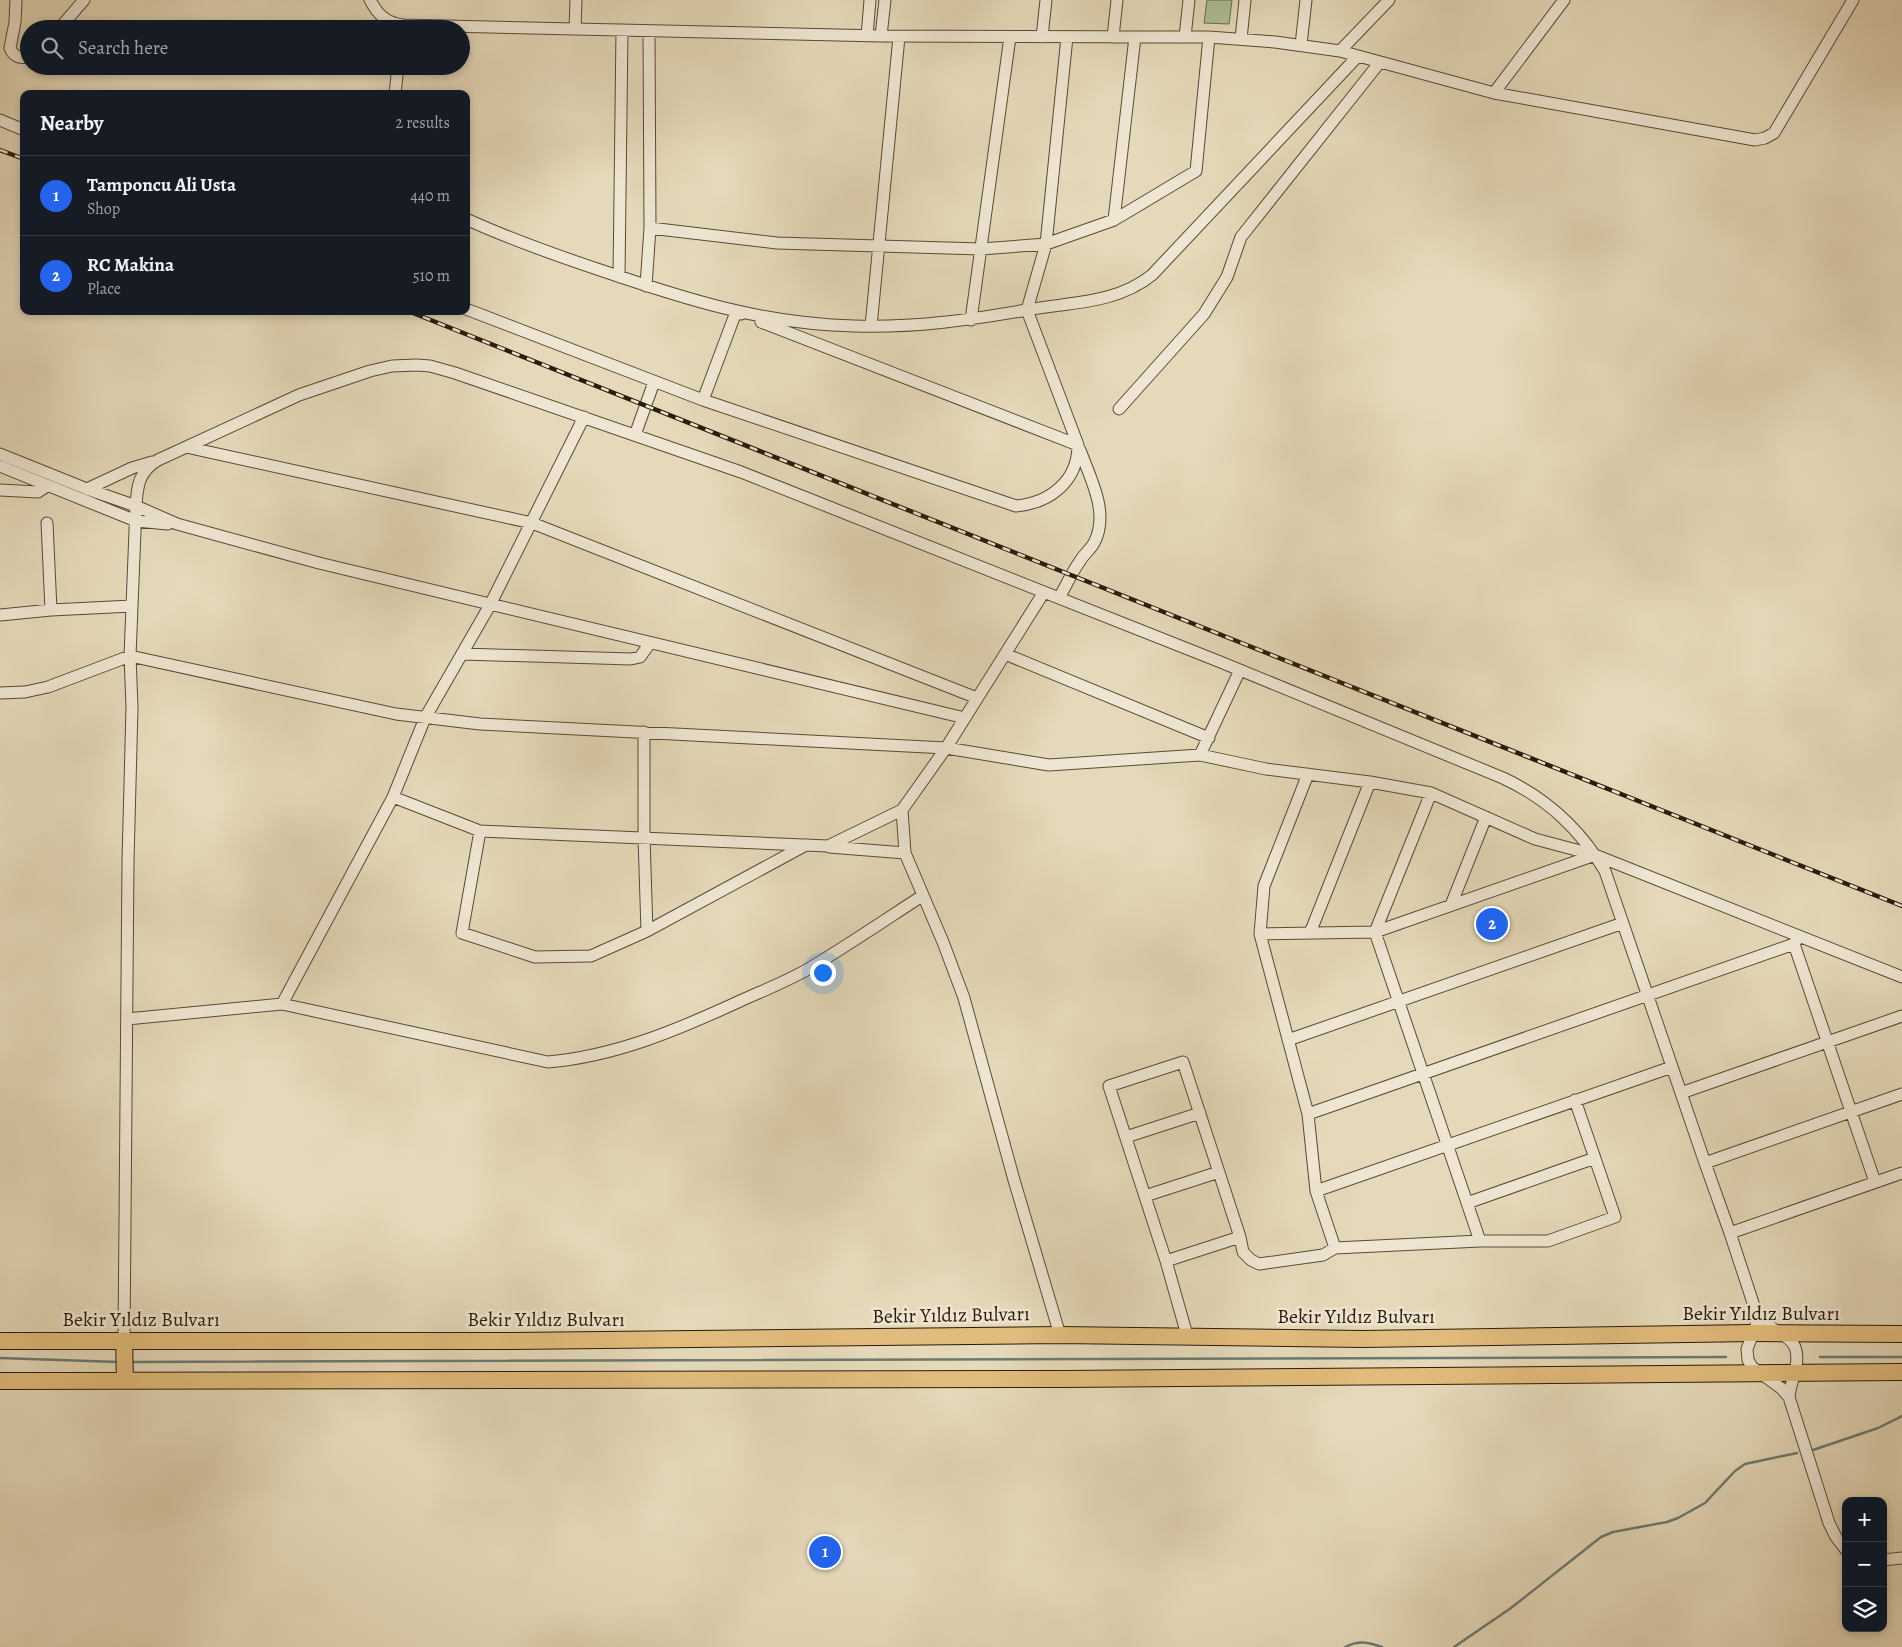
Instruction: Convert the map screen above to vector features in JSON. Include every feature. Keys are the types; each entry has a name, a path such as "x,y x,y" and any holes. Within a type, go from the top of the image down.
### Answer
{"main road":[{"name":"Bekir Yıldız Bulvarı","path":"0,1381 125,1361 511,1342 1060,1335 1187,1335 1363,1339 1902,1334"},
{"name":"Bekir Yıldız Bulvarı","path":"0,1341 125,1361 1062,1379 1902,1372"}],"street":[{"path":"16,0 15,22 10,48 16,56 20,57"},
{"path":"67,20 84,0"},
{"path":"370,0 373,8 386,20"},
{"path":"575,29 576,0"},
{"path":"866,36 870,0"},
{"path":"881,36 885,0"},
{"path":"1042,37 1046,0"},
{"path":"1113,37 1117,0"},
{"path":"1185,37 1189,0"},
{"path":"1240,39 1245,0"},
{"path":"1301,45 1306,0"},
{"path":"1340,51 1389,0"},
{"path":"1494,93 1564,0"},
{"path":"470,28 866,36 1209,37 1240,39 1340,51 1494,93 1751,139 1760,139 1774,133 1853,0"},
{"path":"618,276 622,30"},
{"path":"646,286 650,228 649,31"},
{"path":"871,326 899,36"},
{"path":"971,320 1010,37"},
{"path":"1059,598 1081,559 1094,543 1100,524 1097,499 1027,310 1046,244 1067,37"},
{"path":"1114,220 1135,37"},
{"path":"650,228 777,243 981,249 1046,244 1114,220 1196,171 1209,37"},
{"path":"470,222 517,241 688,300 736,312 794,322 912,326 971,320 1110,297 1128,291 1145,281 1358,56"},
{"path":"1119,409 1204,314 1227,277 1241,237 1380,62"},
{"path":"395,90 397,75"},
{"path":"0,120 20,128"},
{"path":"470,311 703,400 1016,506 1039,501 1060,488 1074,469 1078,446"},
{"path":"736,312 1078,446"},
{"path":"703,400 736,312"},
{"path":"125,1361 127,1019 132,707 130,656 137,487 140,477 147,467 158,460 299,395 370,370 417,365 442,369 741,472 1240,670 1518,785 1558,812 1581,835 1605,871 1757,1315 1756,1326 1747,1350 1748,1360 1752,1368 1780,1388 1789,1397"},
{"path":"635,435 654,382"},
{"path":"282,1004 392,797 426,718 490,605 584,418"},
{"path":"186,447 532,523 977,698"},
{"path":"0,454 87,489 136,506 177,524 319,563 965,718"},
{"path":"87,489 132,468 158,460"},
{"path":"0,466 136,521 177,524"},
{"path":"0,490 38,492 47,486"},
{"path":"47,523 51,610"},
{"path":"828,846 902,810 946,748 1044,592"},
{"path":"0,615 51,610 132,606"},
{"path":"462,654 631,659 640,656 650,643"},
{"path":"1005,654 1208,738"},
{"path":"0,693 25,692 48,687 130,656 396,714 480,724 946,748 1049,765 1200,755 1266,769 1370,782 1431,793 1535,839 1596,855 1797,940 1902,977"},
{"path":"1200,755 1240,670"},
{"path":"644,732 644,838 647,931"},
{"path":"1308,774 1264,886 1260,934 1308,1114 1316,1191 1335,1248"},
{"path":"1310,933 1370,782"},
{"path":"1431,793 1375,932 1480,1241"},
{"path":"392,797 480,830 828,846 905,853"},
{"path":"902,810 905,853 943,942 964,998 1014,1180 1060,1335"},
{"path":"1451,905 1486,817"},
{"path":"480,830 462,933 535,957 591,956 647,931 806,845"},
{"path":"1260,934 1375,932 1596,855"},
{"path":"127,1019 282,1004 548,1062 578,1059 609,1052 657,1037 764,990 808,969 922,896"},
{"path":"1288,1040 1623,923"},
{"path":"1308,1114 1648,996 1797,940"},
{"path":"1797,940 1828,1042 1876,1182"},
{"path":"1681,1093 1902,1016"},
{"path":"1187,1335 1166,1261 1109,1086 1183,1062 1240,1236 1243,1252 1250,1260 1259,1264 1323,1255 1335,1248 1480,1241 1548,1241 1615,1217 1575,1100"},
{"path":"1316,1191 1672,1067"},
{"path":"1705,1163 1902,1094"},
{"path":"1126,1137 1200,1113"},
{"path":"1467,1203 1595,1158"},
{"path":"1145,1196 1219,1172"},
{"path":"1730,1232 1902,1173"},
{"path":"1166,1261 1240,1236"},
{"path":"1757,1315 1770,1326 1784,1334 1796,1349 1789,1397 1829,1523 1842,1545"},
{"path":"1887,1560 1902,1558"}],"green space":[{"path":"1207,0 1232,0 1229,24 1204,23"}],"waterway":[{"path":"131,1362 1726,1357"},
{"path":"1820,1357 1902,1357"},
{"path":"0,1358 118,1362"},
{"path":"1813,1450 1878,1428 1902,1416"},
{"path":"1454,1647 1511,1608 1601,1537 1613,1532 1667,1522 1678,1518 1705,1503 1735,1471 1745,1464 1797,1453"},
{"path":"1345,1647 1363,1642 1382,1647"}],"railway":[{"path":"0,150 20,158"},
{"path":"418,315 1902,906"}],"place":[{"name":"RC Makina","path":"1492,924"},
{"name":"Tamponcu Ali Usta","path":"825,1552"}]}
